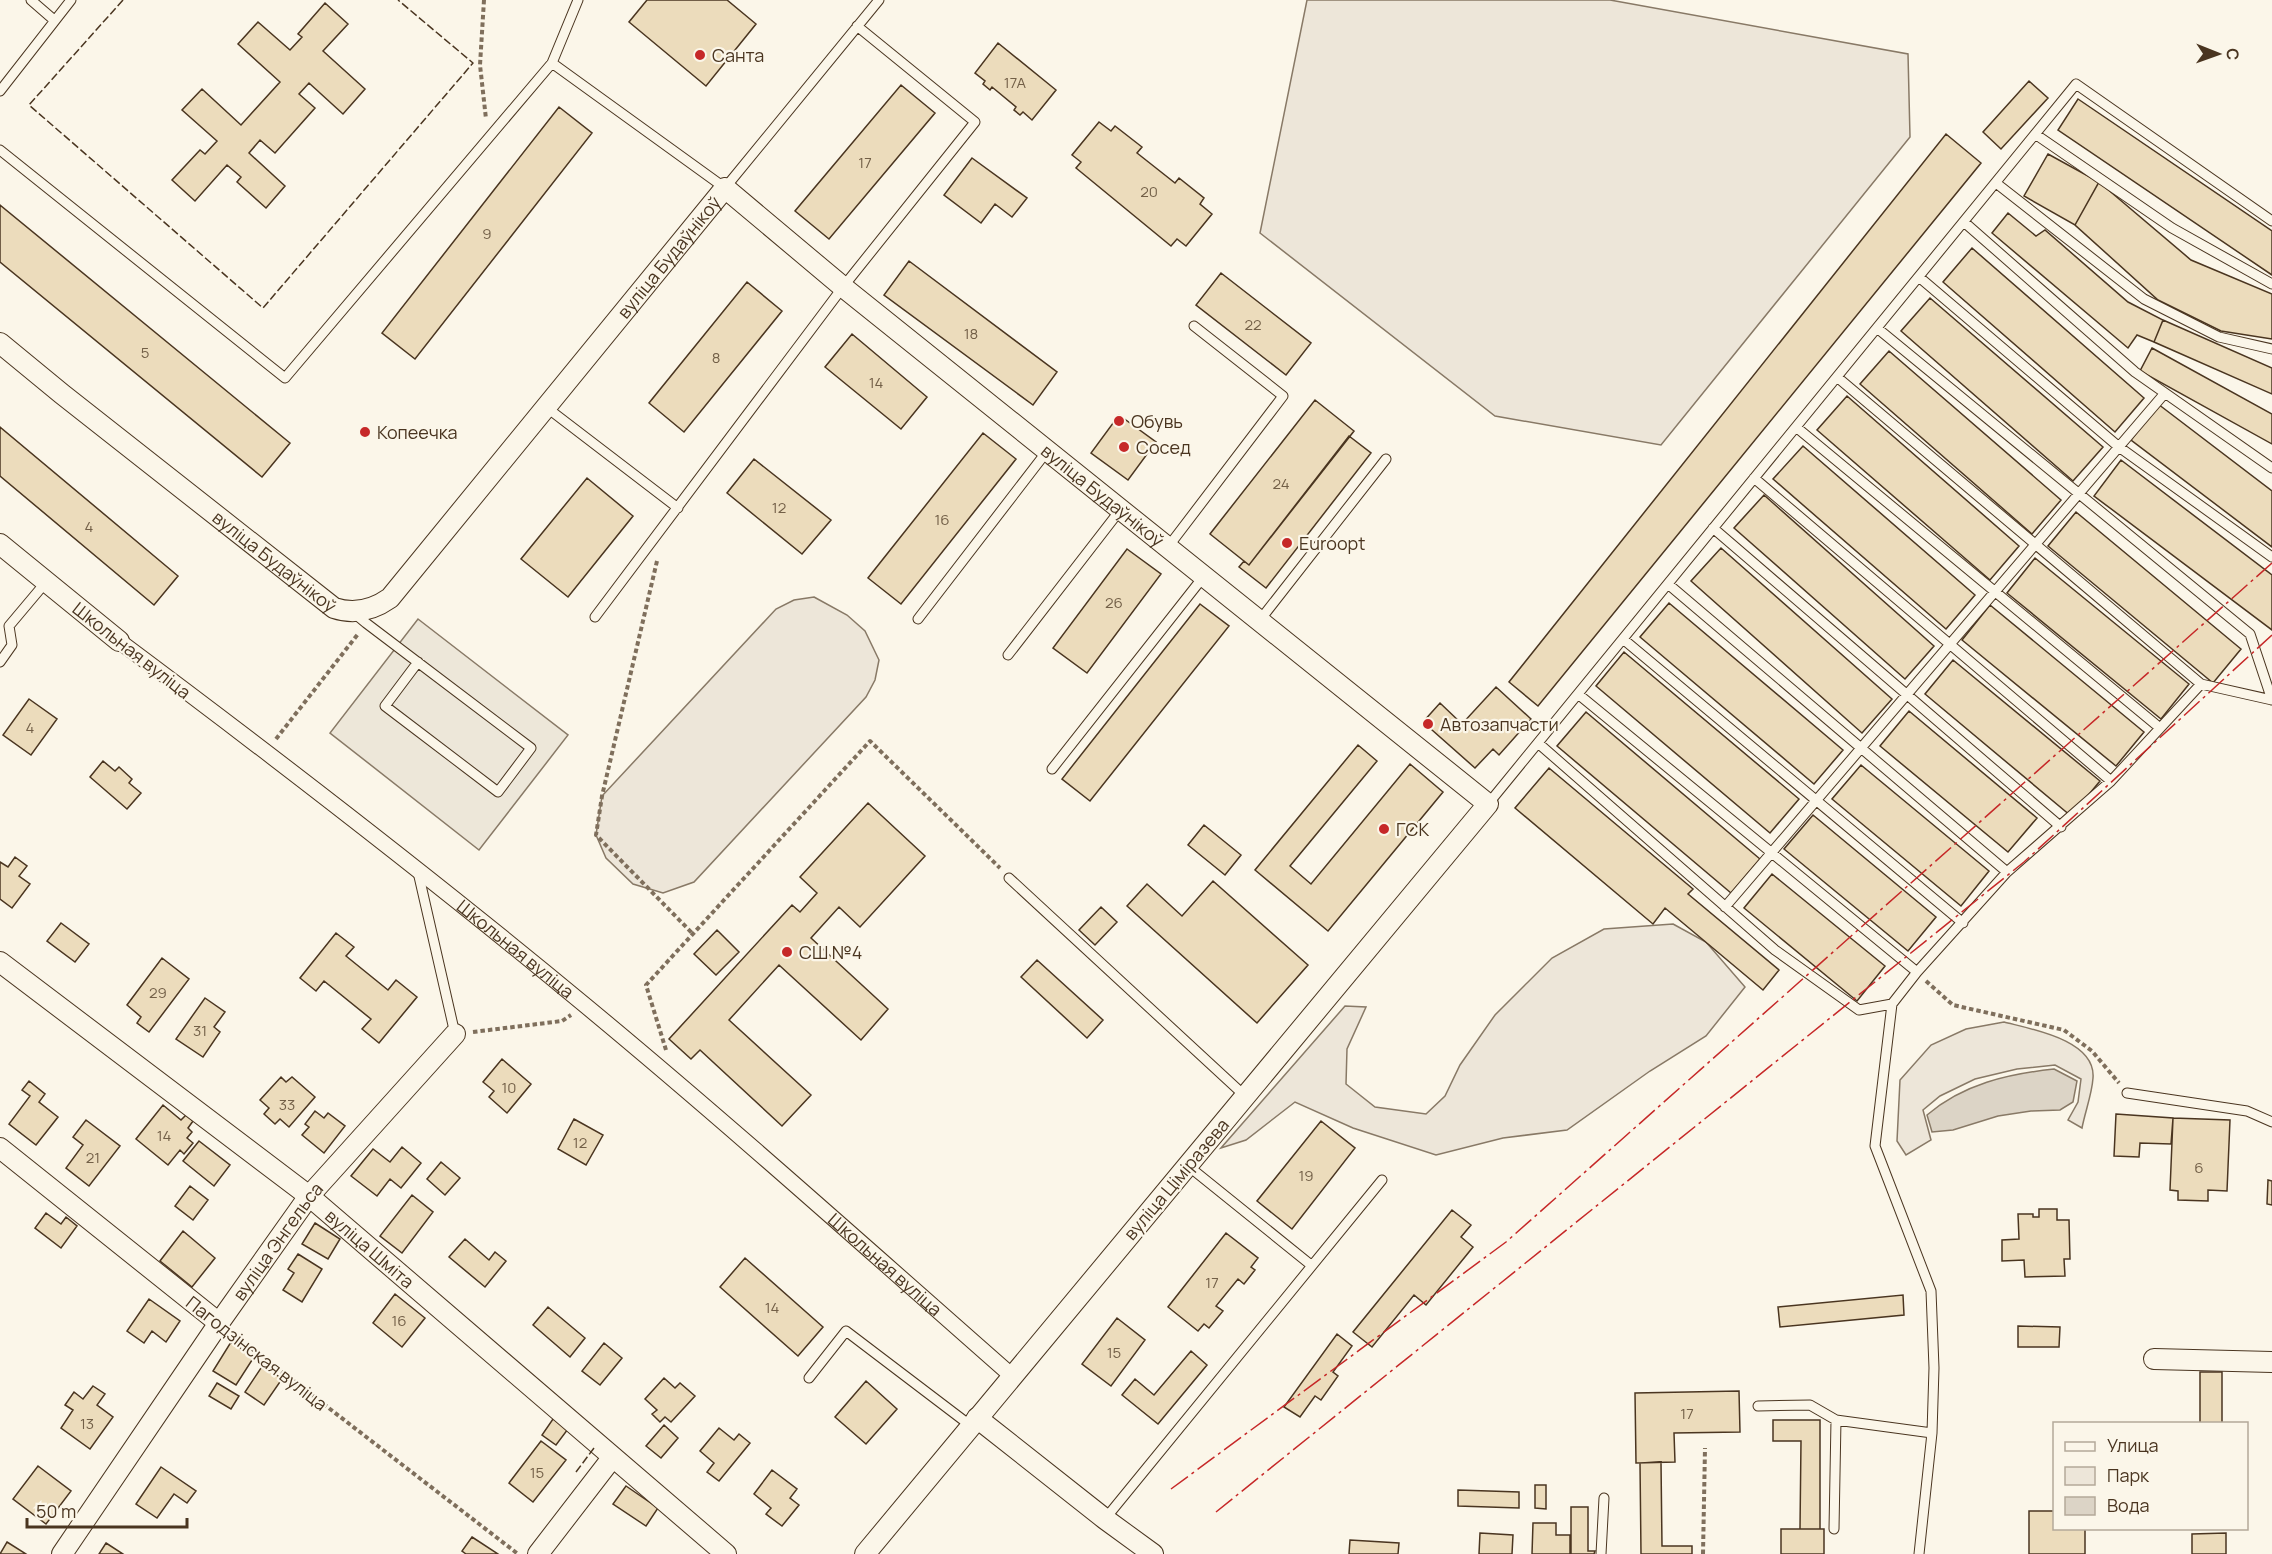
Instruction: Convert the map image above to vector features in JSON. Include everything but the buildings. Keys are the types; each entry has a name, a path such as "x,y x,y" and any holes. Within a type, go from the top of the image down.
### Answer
{"street":[{"name":"вуліца Будаўнікоў","path":"0,343 79,408 334,608 359,617 390,598 724,188 843,287 1488,804"},
{"name":"Школьная вуліца","path":"0,544 119,640 267,752 586,1006 780,1172 1012,1376"},
{"name":"вуліца Ціміразева","path":"865,1554 1488,804"},
{"name":"вуліца Шміта","path":"0,963 309,1196 726,1554"},
{"name":"вуліца Энгельса","path":"62,1554 219,1323 309,1196 455,1034"},
{"name":"Пагодзінская вуліца","path":"0,1148 219,1323"},
{"path":"2154,1359 2272,1362"},
{"path":"974,1422 1153,1554"},
{"path":"538,1554 612,1458"}],"lane":[{"path":"31,0 54,20"},
{"path":"0,92 71,0"},
{"path":"0,150 285,378 552,63 578,0"},
{"path":"552,63 724,188 879,0"},
{"path":"595,617 843,287 975,122 857,26"},
{"path":"1488,804 2076,84 2272,221"},
{"path":"2035,134 2172,228 2272,284"},
{"path":"1995,183 2144,299 2219,337 2272,349"},
{"path":"1964,222 2135,372 2272,468"},
{"path":"1919,277 2119,447 2272,556"},
{"path":"1168,547 1283,396 1194,326"},
{"path":"1877,328 2250,634 2272,700"},
{"path":"1837,377 2201,684 2272,700"},
{"path":"1725,907 2164,393"},
{"path":"546,407 678,508"},
{"path":"1796,427 2160,728"},
{"path":"918,619 1048,450"},
{"path":"1260,620 1386,459"},
{"path":"1754,478 2111,781"},
{"path":"1008,656 1121,509"},
{"path":"1713,528 2061,827"},
{"path":"1052,769 1204,576"},
{"path":"0,662 12,645 9,626 46,582"},
{"path":"1668,584 2007,872"},
{"path":"359,617 531,748 498,792 385,706 418,662"},
{"path":"1623,639 1963,923"},
{"path":"1919,1554 1932,1433 1934,1368 1931,1291 1875,1146 1892,1004 1917,972 2007,872 2111,781 2201,684"},
{"path":"1578,694 1917,972"},
{"path":"1538,743 1775,950 1859,1010 1892,1004"},
{"path":"418,872 455,1034"},
{"path":"1009,878 1245,1096"},
{"path":"2127,1093 2247,1111 2272,1122"},
{"path":"1187,1165 1311,1265"},
{"path":"1105,1519 1382,1180"},
{"path":"809,1378 846,1331 974,1422"},
{"path":"1758,1406 1810,1405 1836,1420 1932,1433"},
{"path":"1834,1530 1836,1420"},
{"path":"1601,1554 1604,1498"}],"path":[{"path":"484,0 480,66 488,138"},
{"path":"657,559 602,796 596,835 693,934"},
{"path":"267,752 359,617"},
{"path":"664,1072 670,1061 646,985 870,741 1009,878"},
{"path":"1917,972 1953,1005 2064,1030 2092,1051 2127,1093"},
{"path":"455,1034 562,1021 586,1006"},
{"name":"Пагодзінская вуліца","path":"219,1323 518,1554"},
{"path":"1703,1554 1705,1448"}],"green space":[{"path":"1307,0 1610,0 1908,54 1910,137 1661,445 1495,416 1260,233"},
{"path":"814,597 847,615 865,631 879,660 875,680 866,697 694,882 663,893 633,884 606,858 596,835 602,796 776,609 794,600"},
{"path":"1673,924 1706,942 1745,987 1706,1036 1650,1071 1567,1130 1503,1138 1436,1155 1353,1128 1295,1102 1246,1140 1221,1148 1345,1006 1366,1007 1347,1049 1346,1084 1375,1107 1426,1114 1445,1096 1460,1065 1495,1015 1552,958 1604,929"},
{"path":"2004,1022 2060,1038 2084,1054 2091,1065 2093,1078 2082,1128 2068,1120 2078,1102 2081,1079 2055,1065 2017,1069 1975,1079 1940,1096 1923,1110 1931,1140 1906,1155 1897,1141 1900,1080 1931,1045 1966,1029"}],"shaded area":[{"path":"418,619 568,735 479,850 330,733"}],"water":[{"path":"2054,1069 2077,1081 2073,1102 2060,1110 1998,1116 1953,1130 1932,1132 1927,1115 1956,1095 1987,1082"}],"fence":[{"path":"123,0 29,105 263,308 473,63 398,0"},
{"path":"576,1472 594,1448"}],"power":[{"path":"1171,1489 1506,1242 2272,563"},
{"path":"1216,1512 2024,862 2272,635"}],"place":[{"name":"Санта","path":"700,55"},
{"name":"Обувь","path":"1119,421"},
{"name":"Копеечка","path":"365,432"},
{"name":"Сосед","path":"1124,447"},
{"name":"Euroopt","path":"1287,543"},
{"name":"Автозапчасти","path":"1428,724"},
{"name":"ГСК","path":"1384,829"},
{"name":"СШ №4","path":"787,952"}]}
